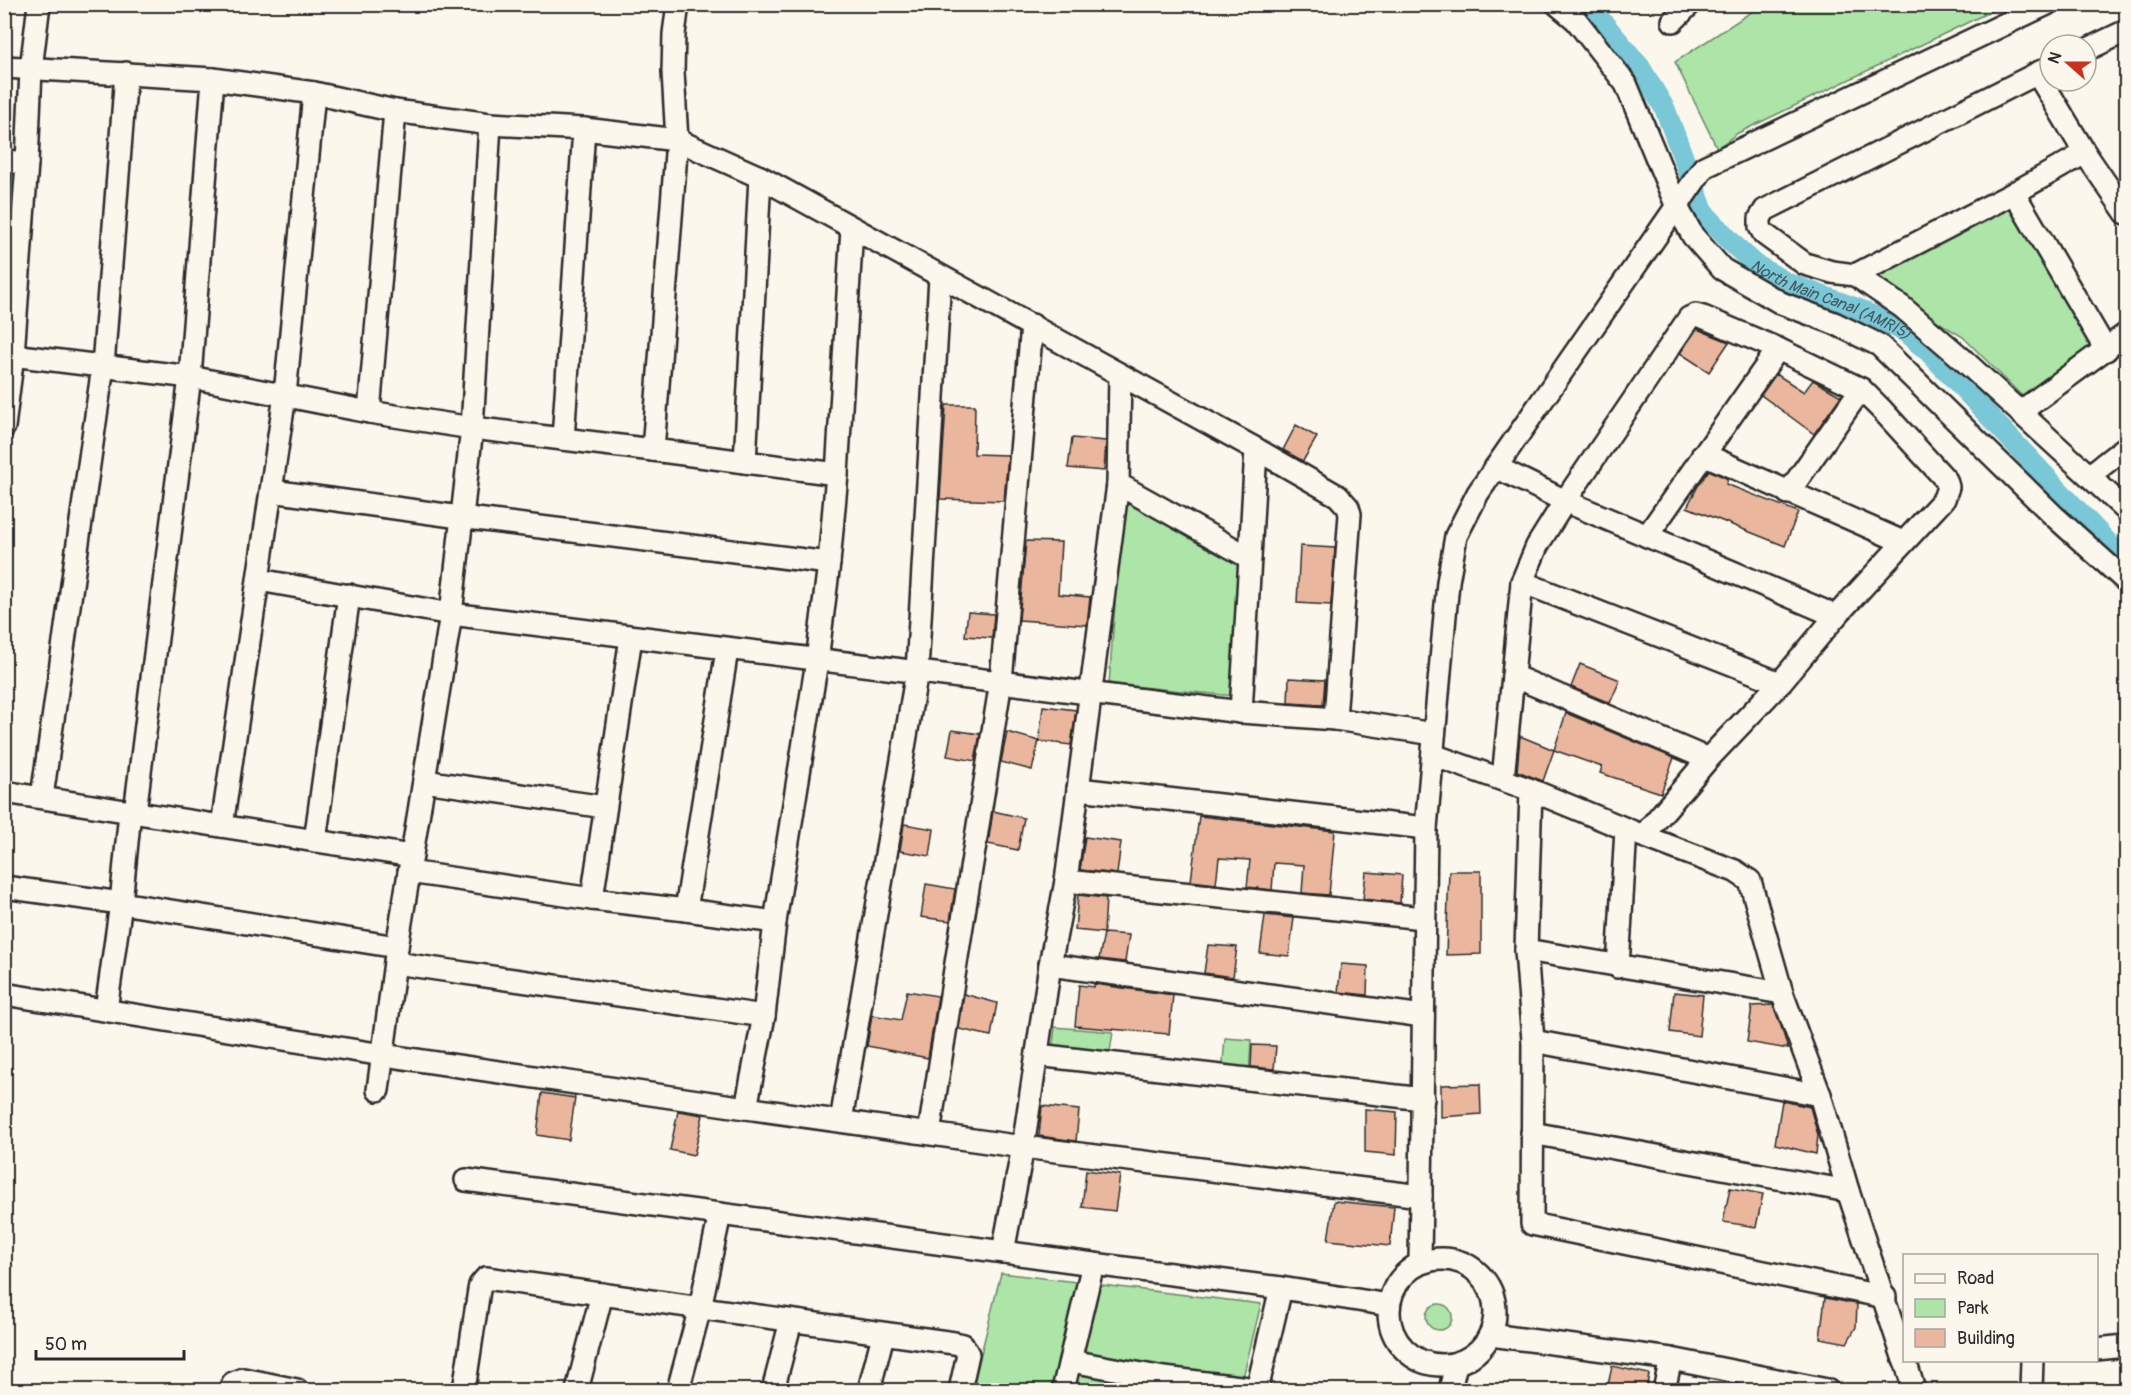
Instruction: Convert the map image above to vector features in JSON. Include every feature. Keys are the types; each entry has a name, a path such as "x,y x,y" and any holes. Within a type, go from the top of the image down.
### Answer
{"street":[{"path":"4,427 12,251 27,163 31,69 39,4"},
{"path":"653,450 677,140 673,72 678,4"},
{"path":"1557,4 1576,20 1626,84 1680,202 1693,236 1722,269 1781,303 1834,322 1879,345 2054,516 2127,581"},
{"path":"1672,21 1690,4"},
{"path":"1420,1263 1426,828 1448,582 1456,536 1478,493 1704,167 2047,4"},
{"path":"2098,45 2125,35"},
{"path":"4,67 213,79 314,93 395,111 490,124 584,129 677,140 760,177 940,277 1032,325 1338,496 1348,507 1350,514 1335,718"},
{"path":"42,797 103,366 126,73"},
{"path":"2038,73 1766,210 1760,218 1760,227 1764,234 1805,264 1832,272 1856,275 1902,307 2127,510"},
{"path":"105,1010 190,377 213,79"},
{"path":"222,826 285,395 314,93"},
{"path":"2055,93 2085,153 2127,213"},
{"path":"369,411 395,111"},
{"path":"378,1090 396,955 451,614 460,517 472,428 490,124"},
{"path":"563,439 584,129"},
{"path":"1856,275 2014,193 2085,153"},
{"path":"4,161 27,163"},
{"path":"745,462 760,177"},
{"path":"2014,193 2106,350"},
{"path":"746,1107 764,1016 775,922 817,661 829,563 837,474 852,228"},
{"path":"841,1121 917,671 940,277"},
{"path":"1503,779 1522,582 1537,546 1565,501 1689,318 1696,315 1703,316 1861,389 1948,483 1944,498 1836,616 1780,683 1634,832 1618,967"},
{"path":"929,1133 1001,681 1032,325"},
{"path":"2020,412 2127,334"},
{"path":"1647,536 1778,349"},
{"path":"9,354 190,377 472,428 837,474"},
{"path":"1003,1252 1023,1147 1050,965 1066,881 1118,484 1120,375"},
{"path":"1788,493 1861,389"},
{"path":"2090,475 2127,447"},
{"path":"1241,712 1256,449"},
{"path":"1703,454 1903,542"},
{"path":"1496,467 1565,501 1836,616"},
{"path":"1118,484 1250,558"},
{"path":"272,491 829,563"},
{"path":"259,580 451,614 1241,712 1335,718 1434,734"},
{"path":"1522,582 1780,683"},
{"path":"315,841 349,595"},
{"path":"592,899 631,637"},
{"path":"686,910 727,650"},
{"path":"1513,676 1708,759"},
{"path":"1432,755 1503,779 1735,871 1750,881 1782,993 1820,1095 1848,1191 1903,1354"},
{"path":"424,781 605,807"},
{"path":"1078,789 1426,828"},
{"path":"1530,790 1526,950 1533,1041 1532,1224 1885,1297"},
{"path":"4,792 315,841 410,864 592,899 775,922"},
{"path":"1066,881 1423,918"},
{"path":"4,886 121,903 396,955 764,1016"},
{"path":"1526,950 1782,993"},
{"path":"1050,965 1423,1016"},
{"path":"4,994 383,1055 1023,1147 1421,1196"},
{"path":"1533,1041 1820,1095"},
{"path":"1037,1055 1423,1100"},
{"path":"1532,1133 1848,1191"},
{"path":"466,1180 1281,1288 1389,1305"},
{"path":"678,1390 700,1308 720,1214"},
{"path":"1438,1258 1456,1259 1471,1266 1485,1279 1493,1293 1496,1311 1491,1335 1473,1356 1456,1364 1441,1365 1423,1362 1410,1355 1398,1341 1390,1324 1389,1305 1398,1281 1411,1268 1420,1263 1438,1258"},
{"path":"1063,1390 1093,1264"},
{"path":"464,1390 479,1290 486,1278 963,1345 968,1354 960,1390"},
{"path":"1071,1361 1163,1384 1257,1390 1281,1288"},
{"path":"577,1390 602,1294"},
{"path":"773,1390 791,1321"},
{"path":"869,1390 883,1335"},
{"path":"1491,1335 1671,1359 1827,1390"},
{"path":"2098,1350 2127,1346"},
{"path":"1664,1390 1671,1359"},
{"path":"1906,1362 1914,1390"},
{"path":"2031,1390 2032,1362"},
{"path":"1450,1390 1456,1364"},
{"path":"231,1390 233,1383 243,1379 297,1390"}],"green space":[{"path":"1762,5 2004,5 1738,133 1717,148 1675,62"},
{"path":"2008,203 2093,347 2026,400 1963,337 1869,279"},
{"path":"1123,497 1243,564 1234,696 1109,684"},
{"path":"1055,1027 1113,1032 1109,1058 1052,1052"},
{"path":"1225,1038 1251,1040 1249,1076 1222,1073"},
{"path":"1001,1273 1261,1304 1240,1390 972,1390"},
{"path":"1439,1304 1448,1308 1452,1317 1448,1326 1439,1330 1430,1326 1426,1317 1430,1308"}],"building":[{"path":"1697,329 1729,342 1709,372 1680,353"},
{"path":"1776,374 1804,392 1813,380 1841,396 1814,434 1761,395"},
{"path":"946,405 975,405 974,454 1008,455 1004,501 940,499"},
{"path":"1296,425 1317,437 1303,461 1283,450"},
{"path":"1072,438 1106,441 1104,471 1068,468"},
{"path":"1709,470 1728,479 1726,484 1798,512 1785,546 1687,507"},
{"path":"1026,541 1061,542 1058,594 1090,597 1087,625 1019,620"},
{"path":"1300,546 1335,548 1331,605 1297,603"},
{"path":"968,612 994,614 992,638 965,636"},
{"path":"1580,664 1620,680 1610,703 1571,687"},
{"path":"1289,678 1325,680 1323,705 1288,703"},
{"path":"1043,706 1076,710 1071,745 1039,741"},
{"path":"1566,713 1674,758 1661,793 1600,773 1602,767 1554,750"},
{"path":"952,730 980,734 975,761 947,756"},
{"path":"1007,732 1039,741 1032,770 1001,762"},
{"path":"1520,736 1554,750 1543,781 1517,771"},
{"path":"993,811 1024,818 1018,850 988,844"},
{"path":"1199,816 1335,831 1329,895 1302,893 1304,865 1274,863 1272,890 1247,887 1250,860 1219,858 1216,884 1191,881"},
{"path":"904,824 934,829 930,856 900,851"},
{"path":"1085,837 1121,842 1117,874 1080,870"},
{"path":"1449,871 1481,871 1481,954 1446,955"},
{"path":"1366,872 1402,875 1400,903 1363,899"},
{"path":"926,884 955,889 950,921 921,917"},
{"path":"1078,895 1106,898 1104,933 1075,930"},
{"path":"1265,915 1294,918 1289,956 1260,953"},
{"path":"1104,933 1129,935 1125,962 1099,959"},
{"path":"1208,945 1237,947 1233,977 1204,973"},
{"path":"1341,964 1368,966 1367,995 1338,992"},
{"path":"1094,984 1173,995 1169,1034 1075,1026 1079,985 1094,987"},
{"path":"907,991 938,996 928,1058 867,1046 872,1015 901,1020"},
{"path":"1674,992 1703,995 1699,1036 1670,1032"},
{"path":"964,994 997,1003 991,1036 959,1029"},
{"path":"1773,1005 1788,1049 1747,1042 1752,1006"},
{"path":"1252,1045 1276,1046 1274,1069 1251,1067"},
{"path":"1480,1084 1481,1114 1441,1117 1441,1085"},
{"path":"542,1093 575,1098 569,1140 537,1135"},
{"path":"1782,1101 1810,1107 1818,1135 1816,1154 1775,1144"},
{"path":"1042,1106 1079,1110 1076,1141 1039,1136"},
{"path":"1365,1109 1397,1112 1396,1155 1365,1152"},
{"path":"678,1111 703,1115 694,1155 670,1150"},
{"path":"1086,1170 1120,1175 1115,1211 1082,1207"},
{"path":"1730,1188 1763,1194 1756,1227 1723,1222"},
{"path":"1334,1201 1394,1207 1390,1246 1328,1240"},
{"path":"1825,1298 1857,1304 1856,1327 1847,1343 1820,1338"},
{"path":"1612,1366 1649,1374 1646,1390 1607,1390"}],"waterway":[{"name":"North Main Canal (AMRIS)","path":"1585,4 1640,67 1665,109 1704,213 1735,246 1756,265 1787,283 1856,308 1904,331 1929,352 2126,562"}]}
